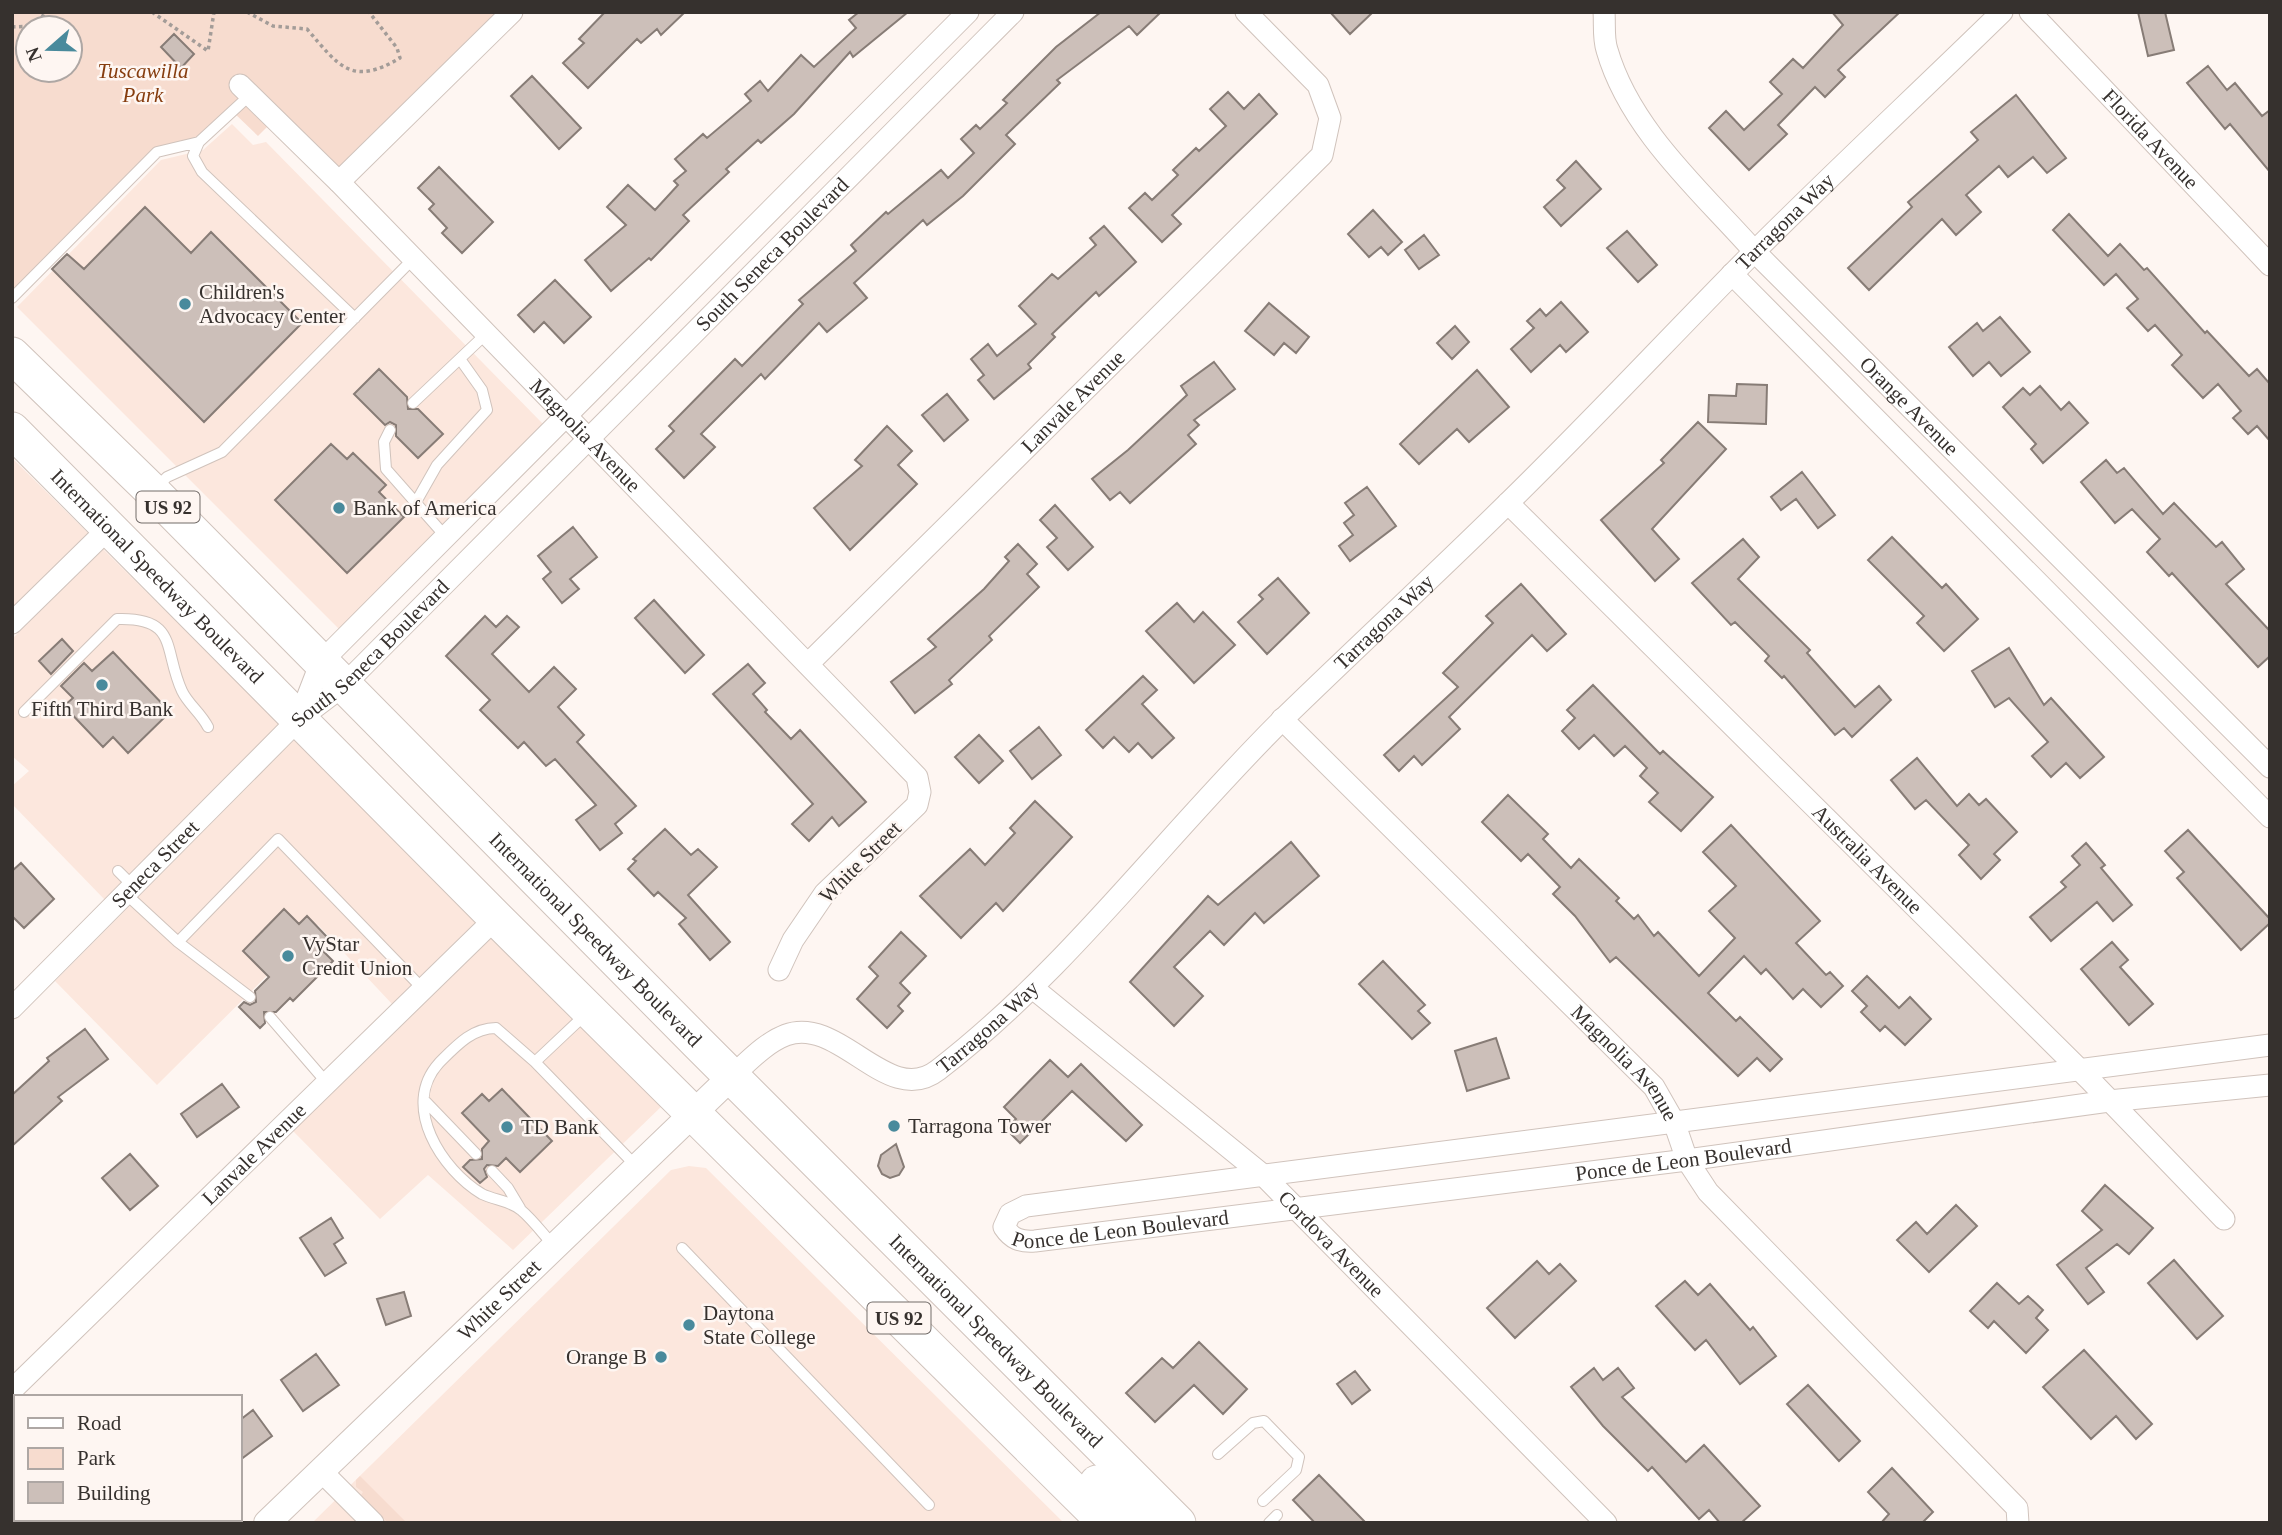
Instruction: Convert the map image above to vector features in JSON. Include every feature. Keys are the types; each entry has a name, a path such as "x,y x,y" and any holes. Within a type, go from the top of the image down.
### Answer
{"main road":[{"name":"International Speedway Boulevard","path":"12,355 152,491 731,1077 1178,1523"},
{"path":"12,386 50,394"},
{"name":"International Speedway Boulevard","path":"12,430 589,1011 1106,1523"},
{"path":"970,1388 1028,1414 1136,1523"}],"street":[{"path":"339,183 512,12"},
{"name":"South Seneca Boulevard","path":"299,719 332,674 446,537 968,12"},
{"name":"South Seneca Boulevard","path":"299,719 332,674 468,560 1013,12"},
{"name":"Lanvale Avenue","path":"808,664 1322,155 1329,136 1330,118 1318,85 1246,12"},
{"name":"Orange Avenue","path":"1604,12 1605,47 1618,82 1633,111 1755,252 2268,766"},
{"name":"Tarragona Way","path":"731,1077 767,1046 789,1034 808,1032 834,1041 883,1072 908,1080 920,1080 933,1075 1034,989 1283,719 1508,503 1732,274 2002,12"},
{"name":"Florida Avenue","path":"2030,12 2270,265"},
{"name":"Magnolia Avenue","path":"245,90 487,333 917,777 920,792"},
{"path":"833,148 857,169"},
{"name":"Orange Avenue","path":"1732,274 2270,817"},
{"path":"1924,468 1948,445"},
{"name":"Australia Avenue","path":"1508,503 2079,1069 2224,1219"},
{"path":"12,624 109,528"},
{"path":"446,537 468,560"},
{"path":"2087,633 2111,608"},
{"name":"Seneca Street","path":"12,1008 299,719"},
{"name":"Magnolia Avenue","path":"1283,719 1654,1087 1674,1122 1687,1160 1708,1192 2017,1508 2018,1522"},
{"path":"2240,788 2268,766"},
{"name":"White Street","path":"779,970 793,940 825,892 917,805 920,792"},
{"name":"Lanvale Avenue","path":"12,1390 496,918"},
{"name":"Cordova Avenue","path":"1034,989 1264,1176 1606,1523"},
{"name":"Ponce de Leon Boulevard","path":"2270,1045 1026,1206 1010,1214 1004,1227 1011,1237 1024,1242 1687,1160 2109,1101 2270,1084"},
{"name":"White Street","path":"267,1523 731,1077"},
{"path":"320,1470 373,1523"}],"lane":[{"path":"245,90 199,142 193,156 202,172 355,318"},
{"path":"12,298 157,152 199,142"},
{"path":"152,491 167,477 222,452 414,259"},
{"path":"413,403 487,333"},
{"path":"416,502 437,466 487,410 482,390 460,359"},
{"path":"390,430 384,442 386,469 446,537"},
{"path":"24,712 117,619 142,618 167,636 182,693 201,713 208,727"},
{"path":"178,942 278,839 423,989"},
{"path":"118,871 130,890 178,942 250,997"},
{"path":"535,1062 589,1011"},
{"path":"270,1017 327,1083"},
{"path":"520,1209 483,1194 440,1156 428,1130 428,1083 436,1066 480,1028 496,1028 535,1062 636,1167"},
{"path":"426,1102 476,1154"},
{"path":"492,1171 508,1188 520,1209 554,1246"},
{"path":"682,1248 929,1506"},
{"path":"1218,1454 1253,1423 1264,1422 1273,1430 1299,1457 1296,1470 1264,1501"}],"path":[{"path":"12,27 37,26 45,12"},
{"path":"152,12 208,51 214,12"},
{"path":"247,12 272,26 307,29 338,64 363,74 380,70 400,58 397,48 369,12"}],"shaded area":[{"path":"232,124 253,145 266,142 543,424 339,629 17,307 161,160 203,150"},
{"path":"12,458 88,533 12,608"},
{"path":"103,549 280,724 105,900 12,804 12,786 29,771 12,756 12,639"},
{"path":"295,739 478,920 392,1004 318,925 157,1085 55,981"},
{"path":"493,935 664,1104 513,1250 428,1175 380,1219 293,1131"},
{"name":"Daytona State College","path":"689,1166 706,1168 1064,1523 312,1523 671,1170"}],"green space":[{"name":"Tuscawilla Park","path":"12,12 512,12 339,182 274,120 258,136 232,111 199,142 157,152 12,298"},
{"path":"360,1476 407,1523 388,1523 356,1487 356,1480"}],"building":[{"path":"605,12 685,12 661,35 657,29 641,43 637,39 588,88 563,63 584,43 579,39"},
{"path":"859,12 908,12 853,57 850,52 794,114 761,143 758,140 726,169 729,172 683,215 689,221 651,260 649,258 611,291 585,260 626,225 607,207 628,185 655,210 678,185 674,181 686,171 675,159 703,134 707,138 751,101 745,94 760,81 768,91 801,55 814,67 856,28 849,20"},
{"path":"1101,12 1161,12 1137,35 1129,26 1057,80 1060,83 1006,135 1015,144 963,196 927,225 923,220 854,283 867,298 827,332 819,323 765,379 761,374 701,434 715,447 684,478 656,449 674,431 669,426 735,359 742,366 803,304 799,300 856,251 851,245 886,212 888,214 941,170 948,178 974,153 961,139 976,125 980,129 1007,103 1003,100 1056,47"},
{"path":"1330,12 1373,12 1350,34"},
{"path":"1832,12 1900,12 1838,70 1845,77 1825,97 1815,87 1778,125 1787,134 1749,170 1709,128 1726,111 1744,130 1782,94 1770,82 1793,59 1803,68 1843,25"},
{"path":"2138,12 2165,12 2174,50 2148,56"},
{"path":"174,34 194,54 181,68 161,47"},
{"path":"2208,66 2227,90 2235,83 2262,116 2270,110 2270,172 2230,124 2225,129 2187,83"},
{"path":"532,76 581,128 559,149 511,96"},
{"path":"1228,92 1244,109 1259,94 1277,114 1172,215 1181,224 1162,242 1129,208 1145,193 1152,200 1178,175 1173,170 1196,148 1199,151 1226,126 1210,109"},
{"path":"2016,95 2066,158 2047,173 2033,157 2008,177 1999,166 1966,195 1981,212 1956,235 1942,219 1869,290 1848,268 1912,207 1908,202 1978,140 1971,132"},
{"path":"1576,161 1601,189 1561,226 1544,207 1565,188 1557,180"},
{"path":"439,167 493,222 462,253 442,233 447,228 429,209 434,204 418,188"},
{"name":"Children's Advocacy Center","path":"145,207 191,253 211,232 302,323 204,422 52,269 67,254 84,269"},
{"path":"1373,210 1402,242 1388,255 1381,247 1369,257 1348,234"},
{"path":"2069,214 2108,256 2120,244 2144,270 2147,268 2205,333 2207,331 2249,376 2257,369 2270,384 2270,441 2257,426 2248,434 2233,418 2241,411 2218,384 2203,398 2172,365 2182,355 2155,325 2148,331 2127,308 2138,299 2116,274 2104,285 2053,230"},
{"path":"1104,226 1136,262 1099,296 1096,292 1052,334 1055,337 1028,364 1031,368 994,399 978,380 984,375 971,359 988,344 997,356 1036,324 1019,306 1052,274 1058,279 1096,245 1090,238"},
{"path":"1627,231 1657,265 1638,282 1607,248"},
{"path":"1424,235 1439,255 1419,269 1405,250"},
{"path":"555,280 591,317 564,343 544,322 534,332 518,315"},
{"path":"1561,302 1588,332 1566,352 1560,345 1531,372 1511,349 1534,328 1527,321 1540,309 1546,316"},
{"path":"1269,303 1309,337 1296,353 1284,343 1274,355 1245,331"},
{"path":"2000,317 2030,352 2001,376 1989,362 1973,376 1949,347 1977,323 1983,331"},
{"path":"1455,326 1469,342 1452,359 1437,343"},
{"path":"1214,362 1235,389 1194,420 1199,425 1188,435 1196,444 1130,503 1120,492 1110,500 1092,479 1128,450 1187,395 1181,386"},
{"path":"379,369 407,397 408,409 418,409 443,434 418,458 396,436 396,425 390,422 385,425 354,394"},
{"path":"1477,370 1509,407 1469,442 1457,429 1419,464 1400,444"},
{"path":"1737,384 1767,385 1766,424 1708,422 1709,395 1736,396"},
{"path":"2040,386 2061,410 2069,402 2088,423 2043,463 2031,449 2036,444 2003,407 2023,388 2030,395"},
{"path":"947,394 968,420 944,441 922,415"},
{"path":"1698,422 1726,449 1652,529 1679,559 1655,581 1601,520 1664,463 1661,460"},
{"path":"887,426 912,451 898,465 917,484 850,550 814,508 862,466 855,460"},
{"name":"Bank of America","path":"331,444 347,459 353,453 386,485 379,492 404,517 347,573 275,500"},
{"path":"2106,460 2117,473 2124,468 2163,514 2174,503 2216,547 2222,542 2244,569 2226,584 2270,631 2270,656 2258,667 2172,573 2169,576 2147,552 2160,539 2132,509 2115,523 2081,482"},
{"path":"1802,472 1835,515 1818,528 1796,499 1781,510 1771,497"},
{"path":"1367,487 1396,526 1350,561 1339,546 1353,535 1344,523 1354,515 1345,503"},
{"path":"1055,505 1093,547 1068,570 1047,547 1057,538 1040,520"},
{"path":"573,527 597,557 570,579 579,589 562,603 543,579 551,572 538,556"},
{"path":"1892,537 1942,588 1946,584 1978,619 1944,651 1917,623 1924,616 1868,560"},
{"path":"1743,539 1759,557 1738,579 1810,650 1807,653 1855,707 1879,686 1891,700 1852,737 1844,728 1835,735 1784,676 1782,678 1765,661 1769,656 1735,622 1731,625 1692,583"},
{"path":"1018,544 1037,564 1027,574 1039,587 989,636 992,640 949,680 952,684 915,713 891,682 936,647 928,639 984,589 1009,561 1005,557"},
{"path":"1278,578 1309,613 1267,654 1238,622 1263,599 1259,595"},
{"path":"1521,584 1566,634 1547,651 1532,635 1449,717 1460,729 1422,765 1414,756 1399,771 1384,755 1458,687 1443,673 1493,623 1486,616"},
{"path":"654,600 704,655 685,673 635,618"},
{"path":"1177,603 1194,622 1203,612 1235,645 1194,683 1146,631"},
{"path":"485,616 496,627 507,616 519,627 492,654 529,692 554,667 576,689 558,707 584,735 577,742 636,806 615,824 622,833 600,850 576,820 596,805 555,759 546,766 524,742 518,748 480,710 490,700 446,656"},
{"path":"62,639 73,651 51,674 39,661"},
{"path":"2009,648 2044,705 2051,698 2104,757 2080,778 2066,763 2051,777 2032,756 2048,742 2009,698 1995,707 1972,671"},
{"name":"Fifth Third Bank","path":"113,652 170,712 128,753 113,737 103,747 64,706 73,698 61,686 84,663 92,671"},
{"path":"748,664 765,683 753,694 767,710 765,712 791,739 800,730 866,802 839,826 832,817 809,841 792,824 813,804 713,694"},
{"path":"1143,676 1157,690 1142,704 1174,738 1152,758 1138,743 1129,752 1114,737 1103,748 1086,730"},
{"path":"1593,685 1660,754 1663,751 1713,797 1681,831 1649,802 1658,793 1640,776 1647,768 1625,746 1614,756 1594,735 1579,749 1562,731 1575,718 1567,710"},
{"path":"1039,727 1061,755 1032,779 1010,751"},
{"path":"979,735 1003,761 979,783 955,757"},
{"path":"1917,758 1957,806 1969,794 1979,805 1986,799 2017,832 1994,854 2000,860 1981,879 1959,855 1969,845 1926,800 1915,809 1891,780"},
{"path":"1508,795 1548,834 1543,839 1571,868 1579,859 1619,898 1616,901 1634,919 1638,915 1654,936 1658,932 1699,976 1735,938 1709,911 1736,886 1703,852 1731,825 1820,921 1796,943 1826,975 1830,972 1843,986 1821,1007 1803,989 1793,999 1766,969 1761,974 1744,956 1708,993 1736,1021 1740,1017 1782,1059 1770,1071 1757,1058 1738,1076 1616,957 1610,962 1575,916 1553,894 1560,887 1528,854 1521,861 1482,822"},
{"path":"1035,801 1072,837 1003,911 996,903 961,938 920,896 970,849 985,865 1015,833 1010,828"},
{"path":"665,829 691,855 698,849 717,867 688,895 730,942 710,960 679,924 686,918 658,892 654,896 628,869 636,861 633,859"},
{"path":"2188,830 2270,919 2270,923 2241,950 2177,878 2184,872 2165,851"},
{"path":"1291,842 1319,876 1264,923 1255,913 1224,945 1210,931 1174,967 1203,996 1174,1026 1130,982 1208,896 1218,905"},
{"path":"2086,843 2105,865 2101,868 2132,905 2113,921 2097,902 2051,941 2030,917 2066,887 2061,882 2080,865 2072,856"},
{"path":"21,863 54,899 24,928 12,916 12,871"},
{"name":"VyStar Credit Union","path":"284,909 299,924 307,916 327,937 318,946 333,961 293,1001 290,998 276,1012 264,1012 265,1023 260,1028 239,1007 244,1002 250,1005 256,1002 255,991 269,977 243,951"},
{"path":"901,932 926,956 900,983 910,993 898,1006 903,1011 887,1028 857,999 878,976 869,967"},
{"path":"2112,942 2128,960 2120,967 2153,1004 2129,1025 2081,969"},
{"path":"1383,961 1425,1005 1418,1011 1430,1023 1412,1039 1359,984"},
{"path":"1867,976 1899,1008 1910,997 1931,1019 1905,1045 1885,1026 1880,1031 1861,1012 1867,1006 1852,991"},
{"path":"85,1029 108,1059 58,1097 62,1101 12,1146 12,1095 49,1061 47,1058"},
{"path":"1496,1038 1509,1078 1467,1091 1455,1051"},
{"path":"1050,1060 1068,1077 1081,1064 1142,1125 1126,1141 1072,1091 1020,1143 1006,1129 1016,1119 1004,1107"},
{"path":"222,1084 239,1107 197,1137 181,1114"},
{"name":"TD Bank","path":"502,1089 552,1141 520,1172 506,1158 498,1166 487,1165 484,1169 487,1177 480,1183 463,1167 470,1160 482,1159 482,1149 489,1141 462,1113 482,1094 489,1101"},
{"name":"Tarragona Tower","path":"896,1144 904,1167 899,1175 890,1178 882,1174 878,1166 881,1155"},
{"path":"130,1154 158,1186 130,1210 102,1178"},
{"path":"2105,1185 2153,1228 2129,1254 2117,1244 2086,1268 2104,1292 2088,1304 2057,1265 2102,1230 2082,1211"},
{"path":"1956,1205 1977,1226 1929,1272 1897,1240 1916,1222 1927,1234"},
{"path":"331,1218 343,1238 334,1244 346,1263 325,1276 300,1238"},
{"path":"2174,1260 2223,1316 2197,1339 2148,1283"},
{"path":"1537,1261 1549,1274 1560,1264 1576,1281 1515,1338 1487,1308"},
{"path":"1685,1281 1698,1295 1710,1284 1750,1330 1753,1327 1776,1356 1740,1384 1706,1340 1695,1350 1656,1306"},
{"path":"1997,1283 2019,1304 2028,1296 2043,1310 2036,1318 2048,1330 2026,1353 1994,1321 1988,1328 1970,1311"},
{"path":"404,1292 411,1316 386,1325 377,1299"},
{"path":"1199,1342 1247,1389 1223,1414 1194,1385 1155,1422 1126,1393 1162,1358 1173,1368"},
{"path":"2084,1350 2152,1424 2136,1439 2116,1416 2091,1439 2043,1387"},
{"path":"316,1354 339,1385 303,1411 281,1380"},
{"path":"1594,1368 1603,1380 1618,1368 1634,1388 1622,1397 1686,1462 1704,1445 1760,1506 1741,1523 1720,1523 1709,1510 1699,1519 1652,1467 1648,1471 1603,1426 1571,1387"},
{"path":"1355,1371 1370,1390 1352,1404 1337,1384"},
{"path":"1808,1385 1860,1441 1839,1461 1787,1404"},
{"path":"253,1410 272,1436 242,1458 242,1418"},
{"path":"1892,1468 1933,1512 1922,1523 1881,1523 1889,1514 1868,1492"},
{"path":"1319,1475 1366,1523 1315,1523 1293,1500"}],"place":[{"name":"Children's Advocacy Center","path":"185,304"},
{"name":"Bank of America","path":"339,508"},
{"name":"Fifth Third Bank","path":"102,685"},
{"name":"VyStar Credit Union","path":"288,956"},
{"name":"Tarragona Tower","path":"894,1126"},
{"name":"TD Bank","path":"507,1127"},
{"name":"Daytona State College","path":"689,1325"},
{"name":"Orange B","path":"661,1357"}]}
